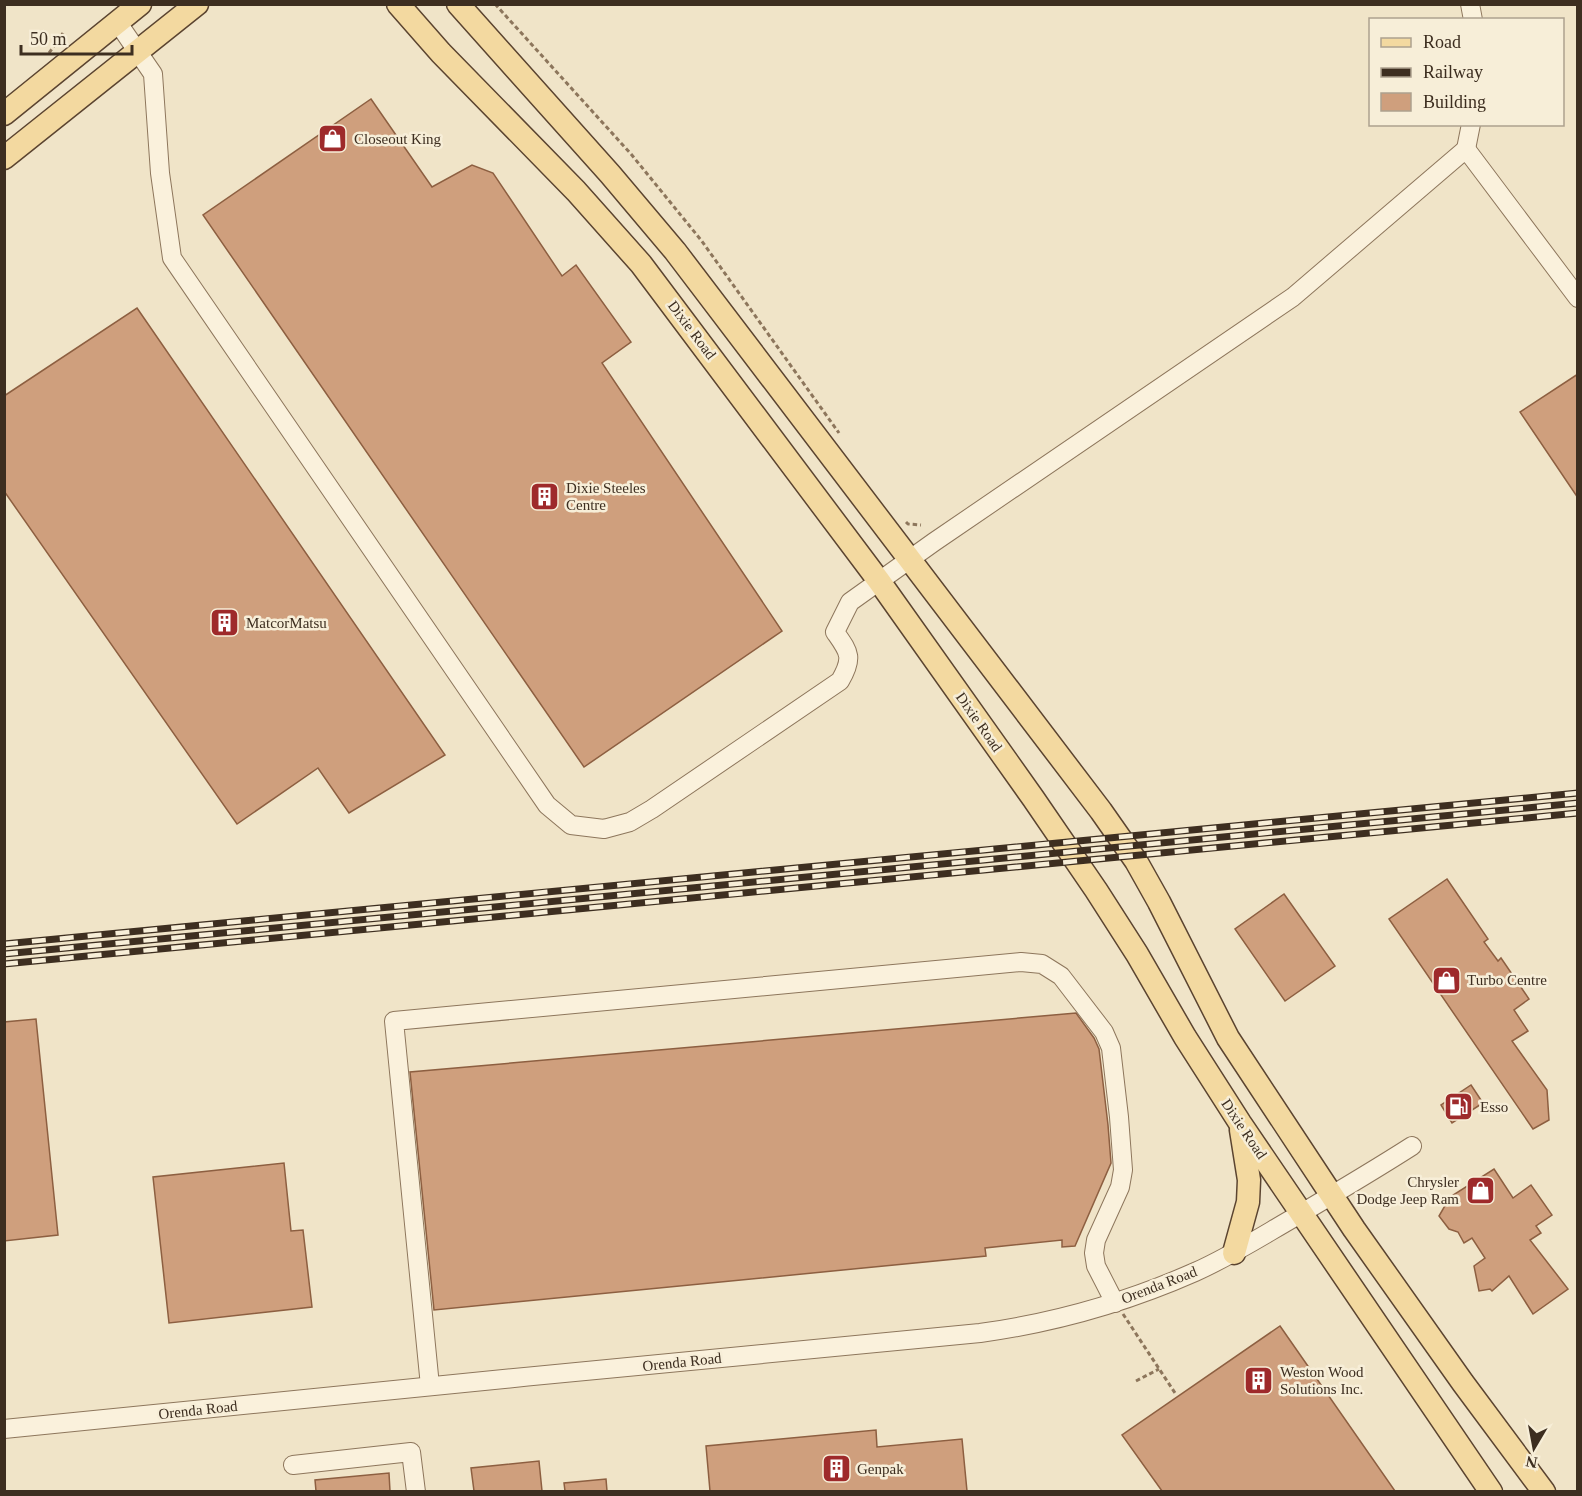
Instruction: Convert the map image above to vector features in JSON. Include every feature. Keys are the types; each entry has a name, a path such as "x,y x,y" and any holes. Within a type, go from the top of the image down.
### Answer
{"main road":[{"path":"4,114 140,4"},
{"path":"4,158 197,4"},
{"name":"Dixie Road","path":"398,4 441,53 576,191 641,264 879,581 1096,890 1240,1123 1491,1491"},
{"path":"458,4 610,174 675,252 1101,811 1136,861 1159,902 1228,1038 1332,1196 1463,1383 1544,1491"},
{"path":"1234,1253 1248,1202 1249,1180 1240,1123"}],"street":[{"path":"118,23 153,74 159,165 172,258 547,806 571,825 604,829 630,822 652,809 840,681 848,668 848,651 835,632 850,602 1293,297 1466,149 1471,126"},
{"path":"1466,149 1578,298"},
{"path":"429,1386 394,1021 1021,962 1042,964 1061,976 1104,1032 1110,1048 1123,1170 1120,1187 1096,1240 1094,1253 1096,1266 1115,1303"},
{"name":"Orenda Road","path":"4,1429 980,1334 1040,1323 1115,1303 1195,1272 1234,1253 1412,1146"},
{"path":"293,1465 411,1452 416,1491"}],"path":[{"path":"495,4 631,154 700,240 843,439"},
{"path":"44,60 63,33"},
{"path":"903,520 908,524 921,525"},
{"path":"1115,1303 1175,1393"},
{"path":"1136,1381 1159,1369"}],"building":[{"name":"Dixie Steeles Centre","path":"371,99 432,187 472,165 493,173 562,276 576,265 631,342 602,363 782,631 584,767 203,215"},
{"name":"MatcorMatsu","path":"137,308 445,755 349,813 318,768 237,824 4,491 4,396"},
{"path":"1578,374 1578,498 1520,412"},
{"path":"1447,879 1488,939 1484,942 1498,961 1501,958 1529,999 1514,1010 1528,1031 1512,1041 1547,1090 1549,1120 1533,1129 1389,919"},
{"path":"1284,894 1335,966 1285,1001 1235,929"},
{"path":"1076,1013 1099,1049 1111,1163 1075,1246 1062,1247 1062,1240 985,1248 986,1256 434,1310 410,1072"},
{"path":"36,1019 58,1235 4,1241 4,1022"},
{"path":"1471,1085 1483,1103 1452,1123 1441,1105"},
{"path":"284,1163 291,1231 303,1230 312,1307 169,1323 153,1177"},
{"path":"1494,1169 1513,1198 1531,1185 1552,1215 1536,1226 1541,1233 1530,1240 1568,1289 1533,1314 1509,1276 1492,1291 1490,1289 1479,1291 1474,1266 1485,1258 1472,1238 1464,1243 1458,1232 1449,1229 1439,1216 1450,1197"},
{"name":"Weston Wood Solutions Inc.","path":"1280,1326 1395,1491 1162,1491 1122,1435"},
{"name":"Genpak","path":"876,1430 877,1447 962,1439 967,1491 710,1491 706,1446"},
{"path":"539,1461 542,1491 474,1491 471,1468"},
{"path":"389,1473 390,1491 316,1491 315,1480"},
{"path":"606,1479 607,1491 565,1491 564,1483"}],"railway":[{"path":"4,944 1578,793"},
{"path":"4,954 1578,803"},
{"path":"4,964 1578,813"}],"place":[{"name":"Closeout King","path":"333,139"},
{"name":"Dixie Steeles Centre","path":"545,497"},
{"name":"MatcorMatsu","path":"225,623"},
{"name":"Turbo Centre","path":"1446,980"},
{"name":"Esso","path":"1459,1107"},
{"name":"Chrysler Dodge Jeep Ram","path":"1480,1191"},
{"name":"Weston Wood Solutions Inc.","path":"1259,1381"},
{"name":"Genpak","path":"836,1469"}]}
